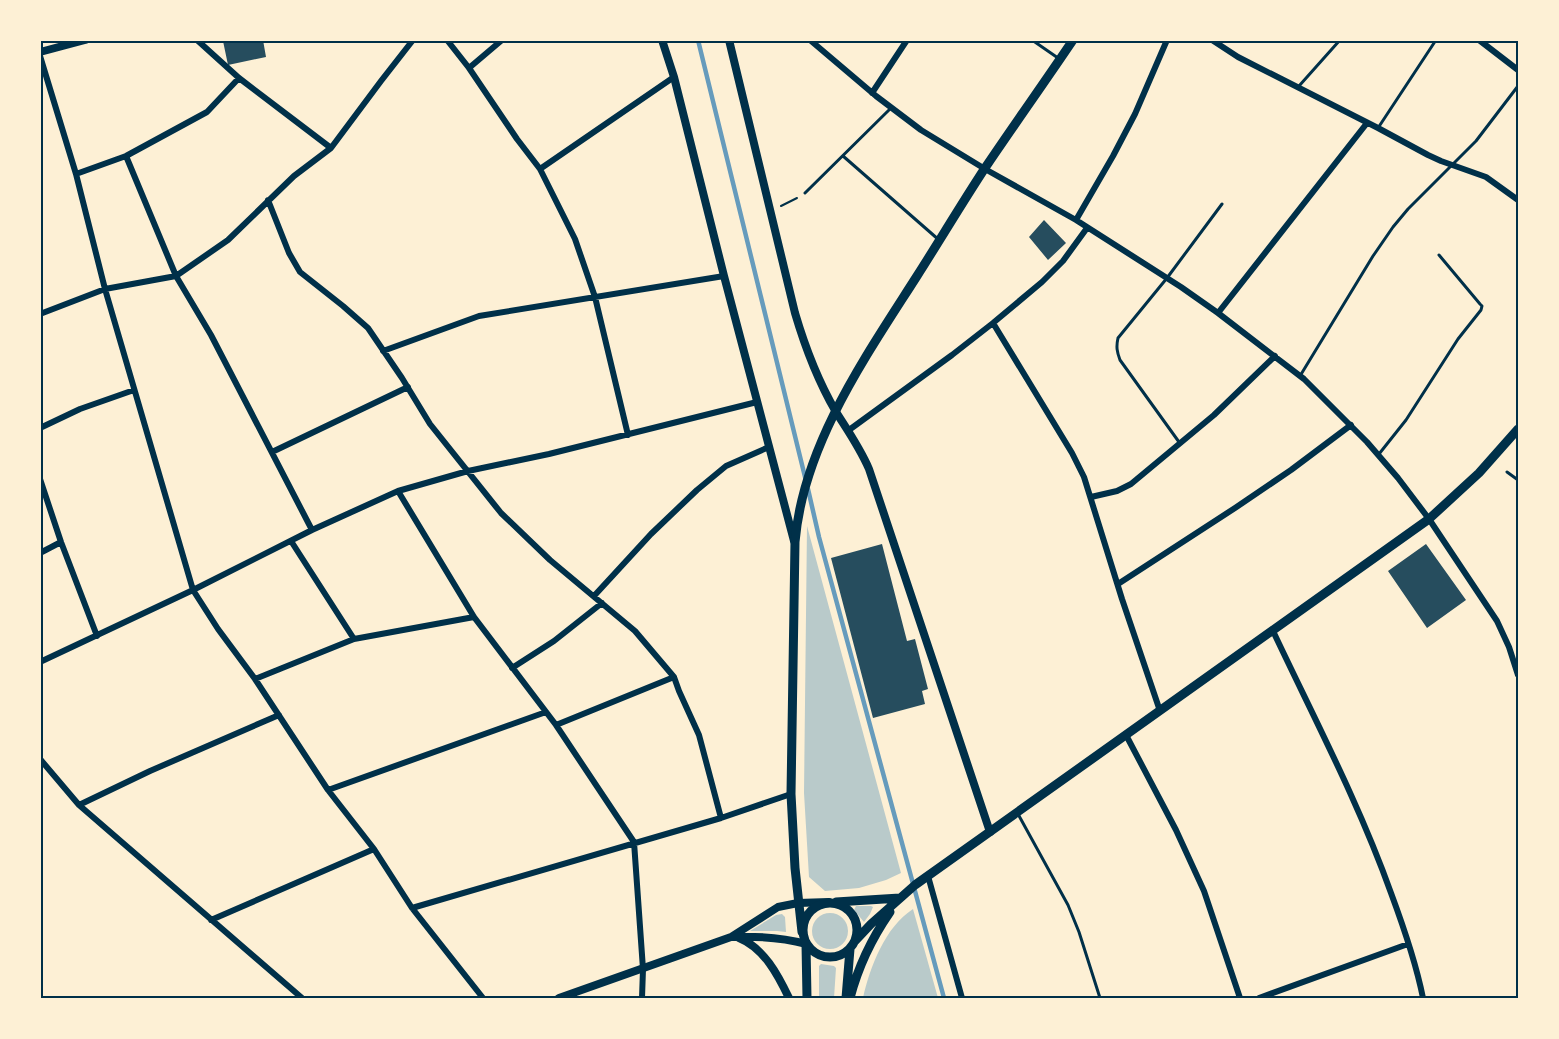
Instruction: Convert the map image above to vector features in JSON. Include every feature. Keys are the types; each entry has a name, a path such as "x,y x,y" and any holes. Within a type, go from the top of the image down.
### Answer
{"main road":[{"path":"807,999 806,944 798,903 791,794 795,542 800,507 827,429 848,386 985,169 1073,40"},
{"path":"734,937 779,938 806,944 816,954 825,957 843,954 871,924 928,876 1429,519 1479,473 1518,429"},
{"path":"559,999 734,937 778,907 798,903 900,898"},
{"path":"848,999 868,950 900,898"},
{"path":"802,932 807,915 820,904 829,902 838,904 852,914 857,932 853,945 848,999"},
{"path":"734,937 751,944 762,955 789,999"}],"street":[{"path":"85,40 40,54 76,174 105,289 193,590 328,790 374,849 412,908 483,999"},
{"path":"197,40 239,78 331,148"},
{"path":"40,314 105,289 176,276 228,240 294,176 331,148 414,40"},
{"path":"447,40 540,169 575,239 595,297 628,435"},
{"path":"469,68 502,40"},
{"path":"662,40 674,76 724,276 795,542"},
{"path":"729,40 802,336 819,379 869,468 990,832"},
{"path":"810,40 891,108 944,145 1076,220 1167,278 1218,313 1300,376 1351,425 1398,478 1429,519 1497,621 1518,675"},
{"path":"872,93 907,40"},
{"path":"1076,220 1129,124 1167,40"},
{"path":"1212,40 1238,57 1428,156 1486,177 1518,200"},
{"path":"1479,40 1518,70"},
{"path":"540,169 674,76"},
{"path":"76,174 126,156 207,112 239,78"},
{"path":"1218,313 1367,123"},
{"path":"126,156 176,276 211,335 312,530"},
{"path":"268,200 289,253 300,272 368,328 430,424 501,513 550,560 635,631 674,677 699,735 721,818"},
{"path":"849,430 993,323 1052,272 1087,228"},
{"path":"383,351 479,316 724,276"},
{"path":"993,323 1072,453 1084,477 1160,711"},
{"path":"1091,497 1127,487 1214,415 1275,356"},
{"path":"272,452 408,387"},
{"path":"40,428 80,409 134,390"},
{"path":"40,662 193,590 312,530 398,491 468,471 549,454 757,402"},
{"path":"1118,584 1291,470 1351,425"},
{"path":"594,596 651,534 697,490 726,466 769,447"},
{"path":"40,479 97,636"},
{"path":"398,491 474,617 556,725 634,842 643,969 642,999"},
{"path":"291,541 354,639"},
{"path":"40,554 61,542"},
{"path":"512,668 554,641 602,603"},
{"path":"255,679 354,639 474,617"},
{"path":"1273,631 1363,820 1386,878 1423,999"},
{"path":"556,725 674,677"},
{"path":"328,790 546,712"},
{"path":"79,805 150,771 279,715"},
{"path":"1126,735 1197,874 1240,999"},
{"path":"40,759 79,805 302,999"},
{"path":"412,908 721,818 791,794"},
{"path":"211,920 374,849"},
{"path":"928,876 962,999"},
{"path":"1259,999 1408,944"}],"lane":[{"path":"1032,40 1060,60"},
{"path":"1298,87 1340,40"},
{"path":"1378,128 1436,40"},
{"path":"1300,376 1393,227 1476,141 1518,86"},
{"path":"805,193 891,108"},
{"path":"843,156 939,240"},
{"path":"1180,443 1120,360 1116,348 1119,338 1222,204"},
{"path":"1378,455 1401,427 1458,339 1481,310 1480,304 1439,255"},
{"path":"1507,472 1518,480"},
{"path":"1017,813 1068,905 1100,999"}],"path":[{"path":"771,212 805,193"}],"shaded area":[{"path":"807,526 901,873 859,888 825,891 809,877 804,793"},
{"path":"856,906 873,907 864,922 854,910"},
{"path":"913,909 938,998 863,998 880,949 894,926"},
{"path":"830,913 842,919 848,931 842,943 830,949 818,943 812,931 818,919"},
{"path":"782,914 785,917 786,932 750,931 776,915"},
{"path":"821,964 836,968 834,998 819,998 819,966"}],"building":[{"path":"263,40 266,57 228,65 223,41"},
{"path":"1044,220 1066,243 1048,260 1029,237"},
{"path":"882,544 907,641 915,639 928,689 922,691 925,704 873,718 831,558"},
{"path":"1426,544 1466,600 1427,628 1388,571"}],"waterway":[{"path":"698,40 806,481"},
{"path":"808,489 944,998"}]}
